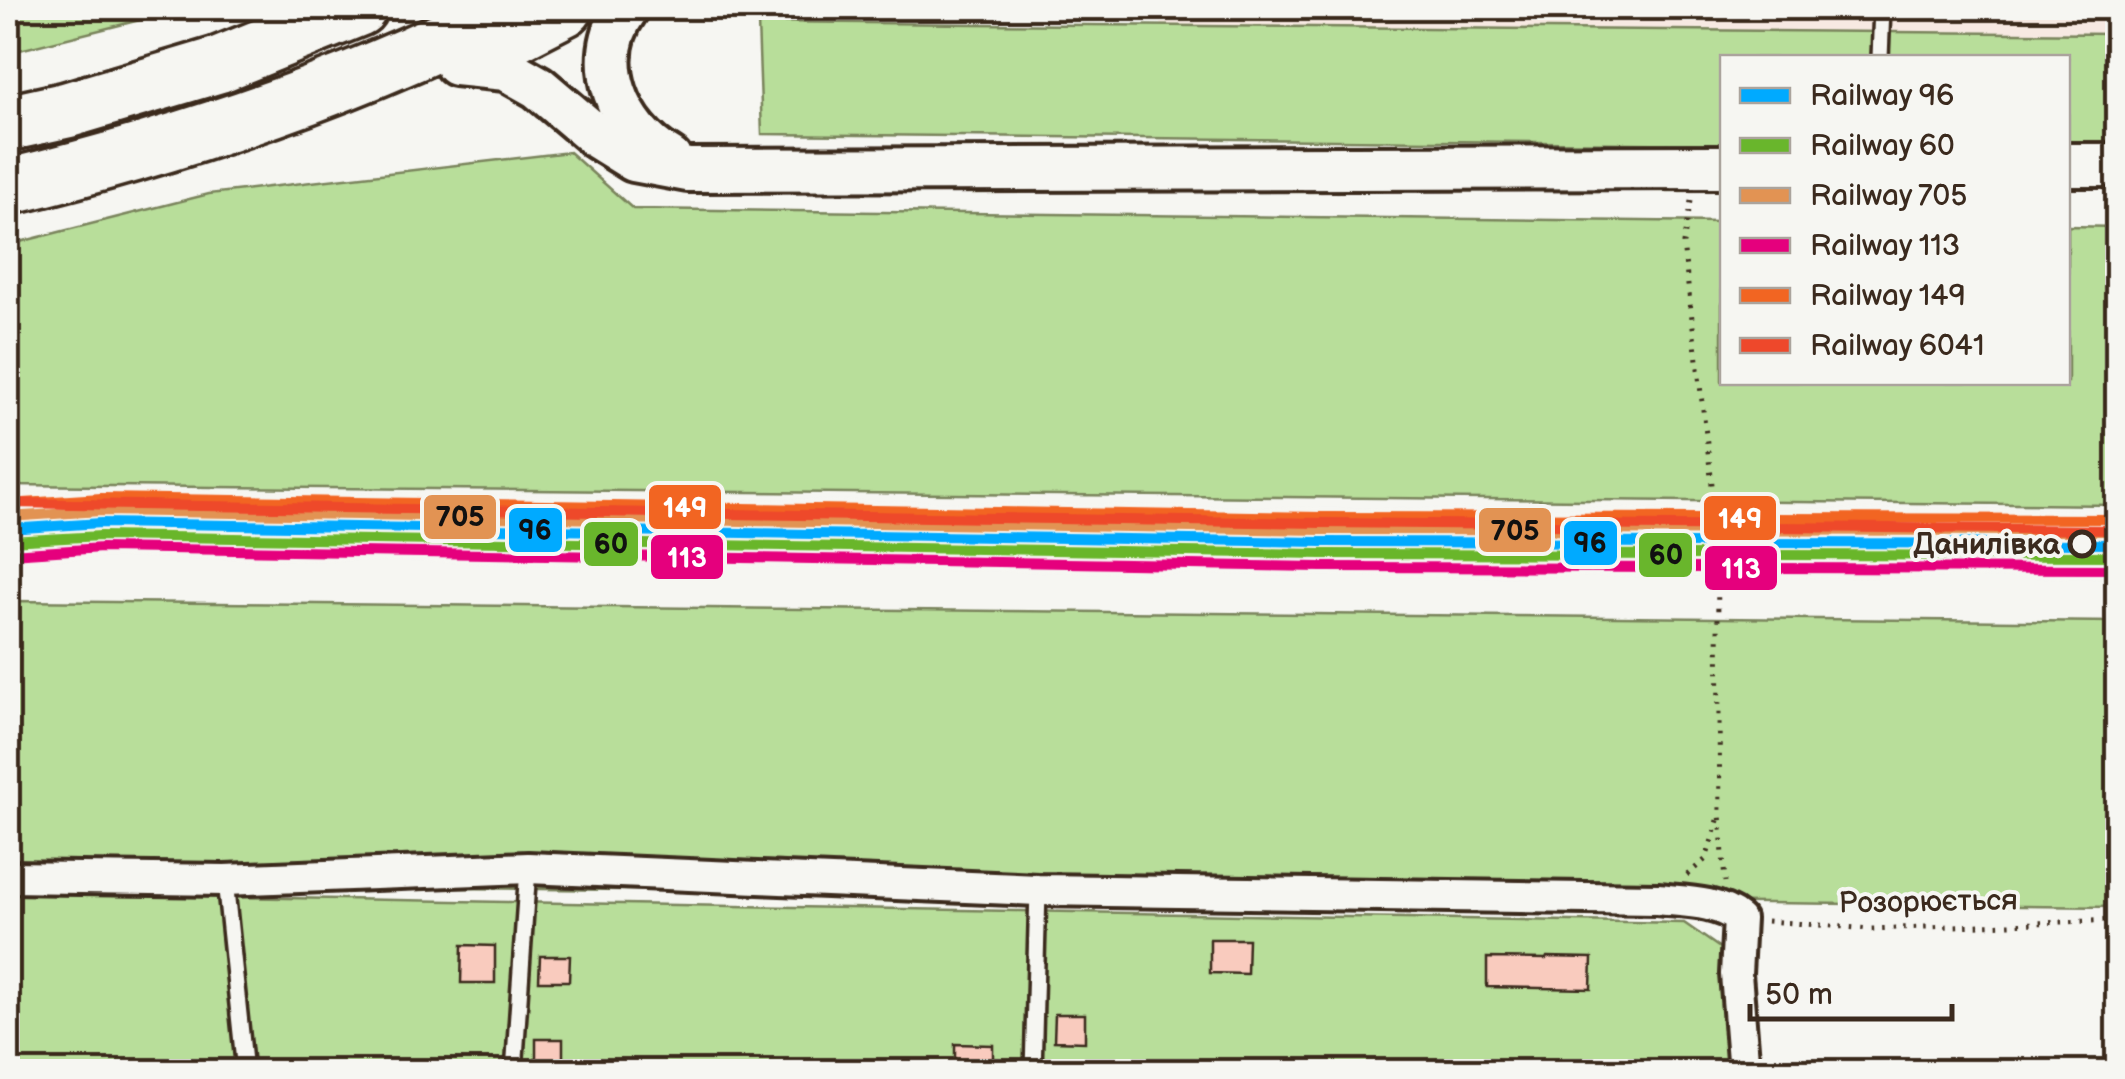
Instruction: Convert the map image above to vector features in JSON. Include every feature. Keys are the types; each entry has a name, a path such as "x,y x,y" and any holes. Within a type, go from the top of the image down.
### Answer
{"highway":[{"path":"8,123 67,110 218,64 359,8"},
{"path":"8,187 274,110 510,8"},
{"path":"274,110 362,101 456,64 565,8"}],"street":[{"path":"627,8 618,20 610,82 625,116 648,147 688,170"},
{"path":"456,64 506,69 538,87 598,137 634,160 688,170 1710,168"},
{"path":"2070,165 2118,165"},
{"path":"8,877 224,880 528,868 1038,890 1656,900 1733,914 1744,1072"}],"lane":[{"path":"1880,55 1882,8"},
{"path":"514,1072 528,868"},
{"path":"224,880 245,1072"},
{"path":"1033,1072 1038,890"}],"path":[{"path":"1710,168 1682,244 1718,526 1720,814 1733,914"},
{"path":"1656,900 1706,859 1720,814"},
{"name":"Розорюється","path":"1733,914 1871,929 2118,920"}],"shaded area":[{"path":"1163,8 2118,8 2117,34 1161,26"}],"green space":[{"path":"8,8 144,8 144,19 8,53"},
{"path":"758,22 2117,34 2117,148 2070,148 2070,55 1720,55 1720,144 762,134"},
{"path":"569,152 633,209 1720,222 1720,385 2070,385 2070,226 2117,227 2117,505 8,485 8,245 209,194"},
{"path":"8,601 2117,622 2117,907 8,883"},
{"path":"8,893 1684,923 1727,953 1737,1072 8,1072"}],"building":[{"path":"1210,939 1248,939 1247,974 1210,973"},
{"path":"462,945 495,946 495,983 461,983"},
{"path":"540,956 570,956 569,981 539,981"},
{"path":"1487,958 1592,958 1591,989 1487,987"},
{"path":"1055,1014 1085,1014 1085,1042 1054,1041"},
{"path":"536,1039 563,1039 563,1060 536,1059"},
{"path":"955,1044 993,1045 993,1069 955,1068"}],"rail line":[{"name":"149","path":"8,504 101,498 1321,517 2118,519"},
{"name":"6041","path":"8,503 1322,523 2118,530"},
{"name":"705","path":"8,517 101,511 1321,530 2118,531"},
{"name":"96","path":"8,529 101,523 1321,542 2118,544"},
{"name":"60","path":"9,541 101,536 1321,554 2118,556"},
{"name":"113","path":"10,554 102,548 1321,567 2118,569"}],"place":[{"name":"Данилівка","path":"2082,544"}]}
